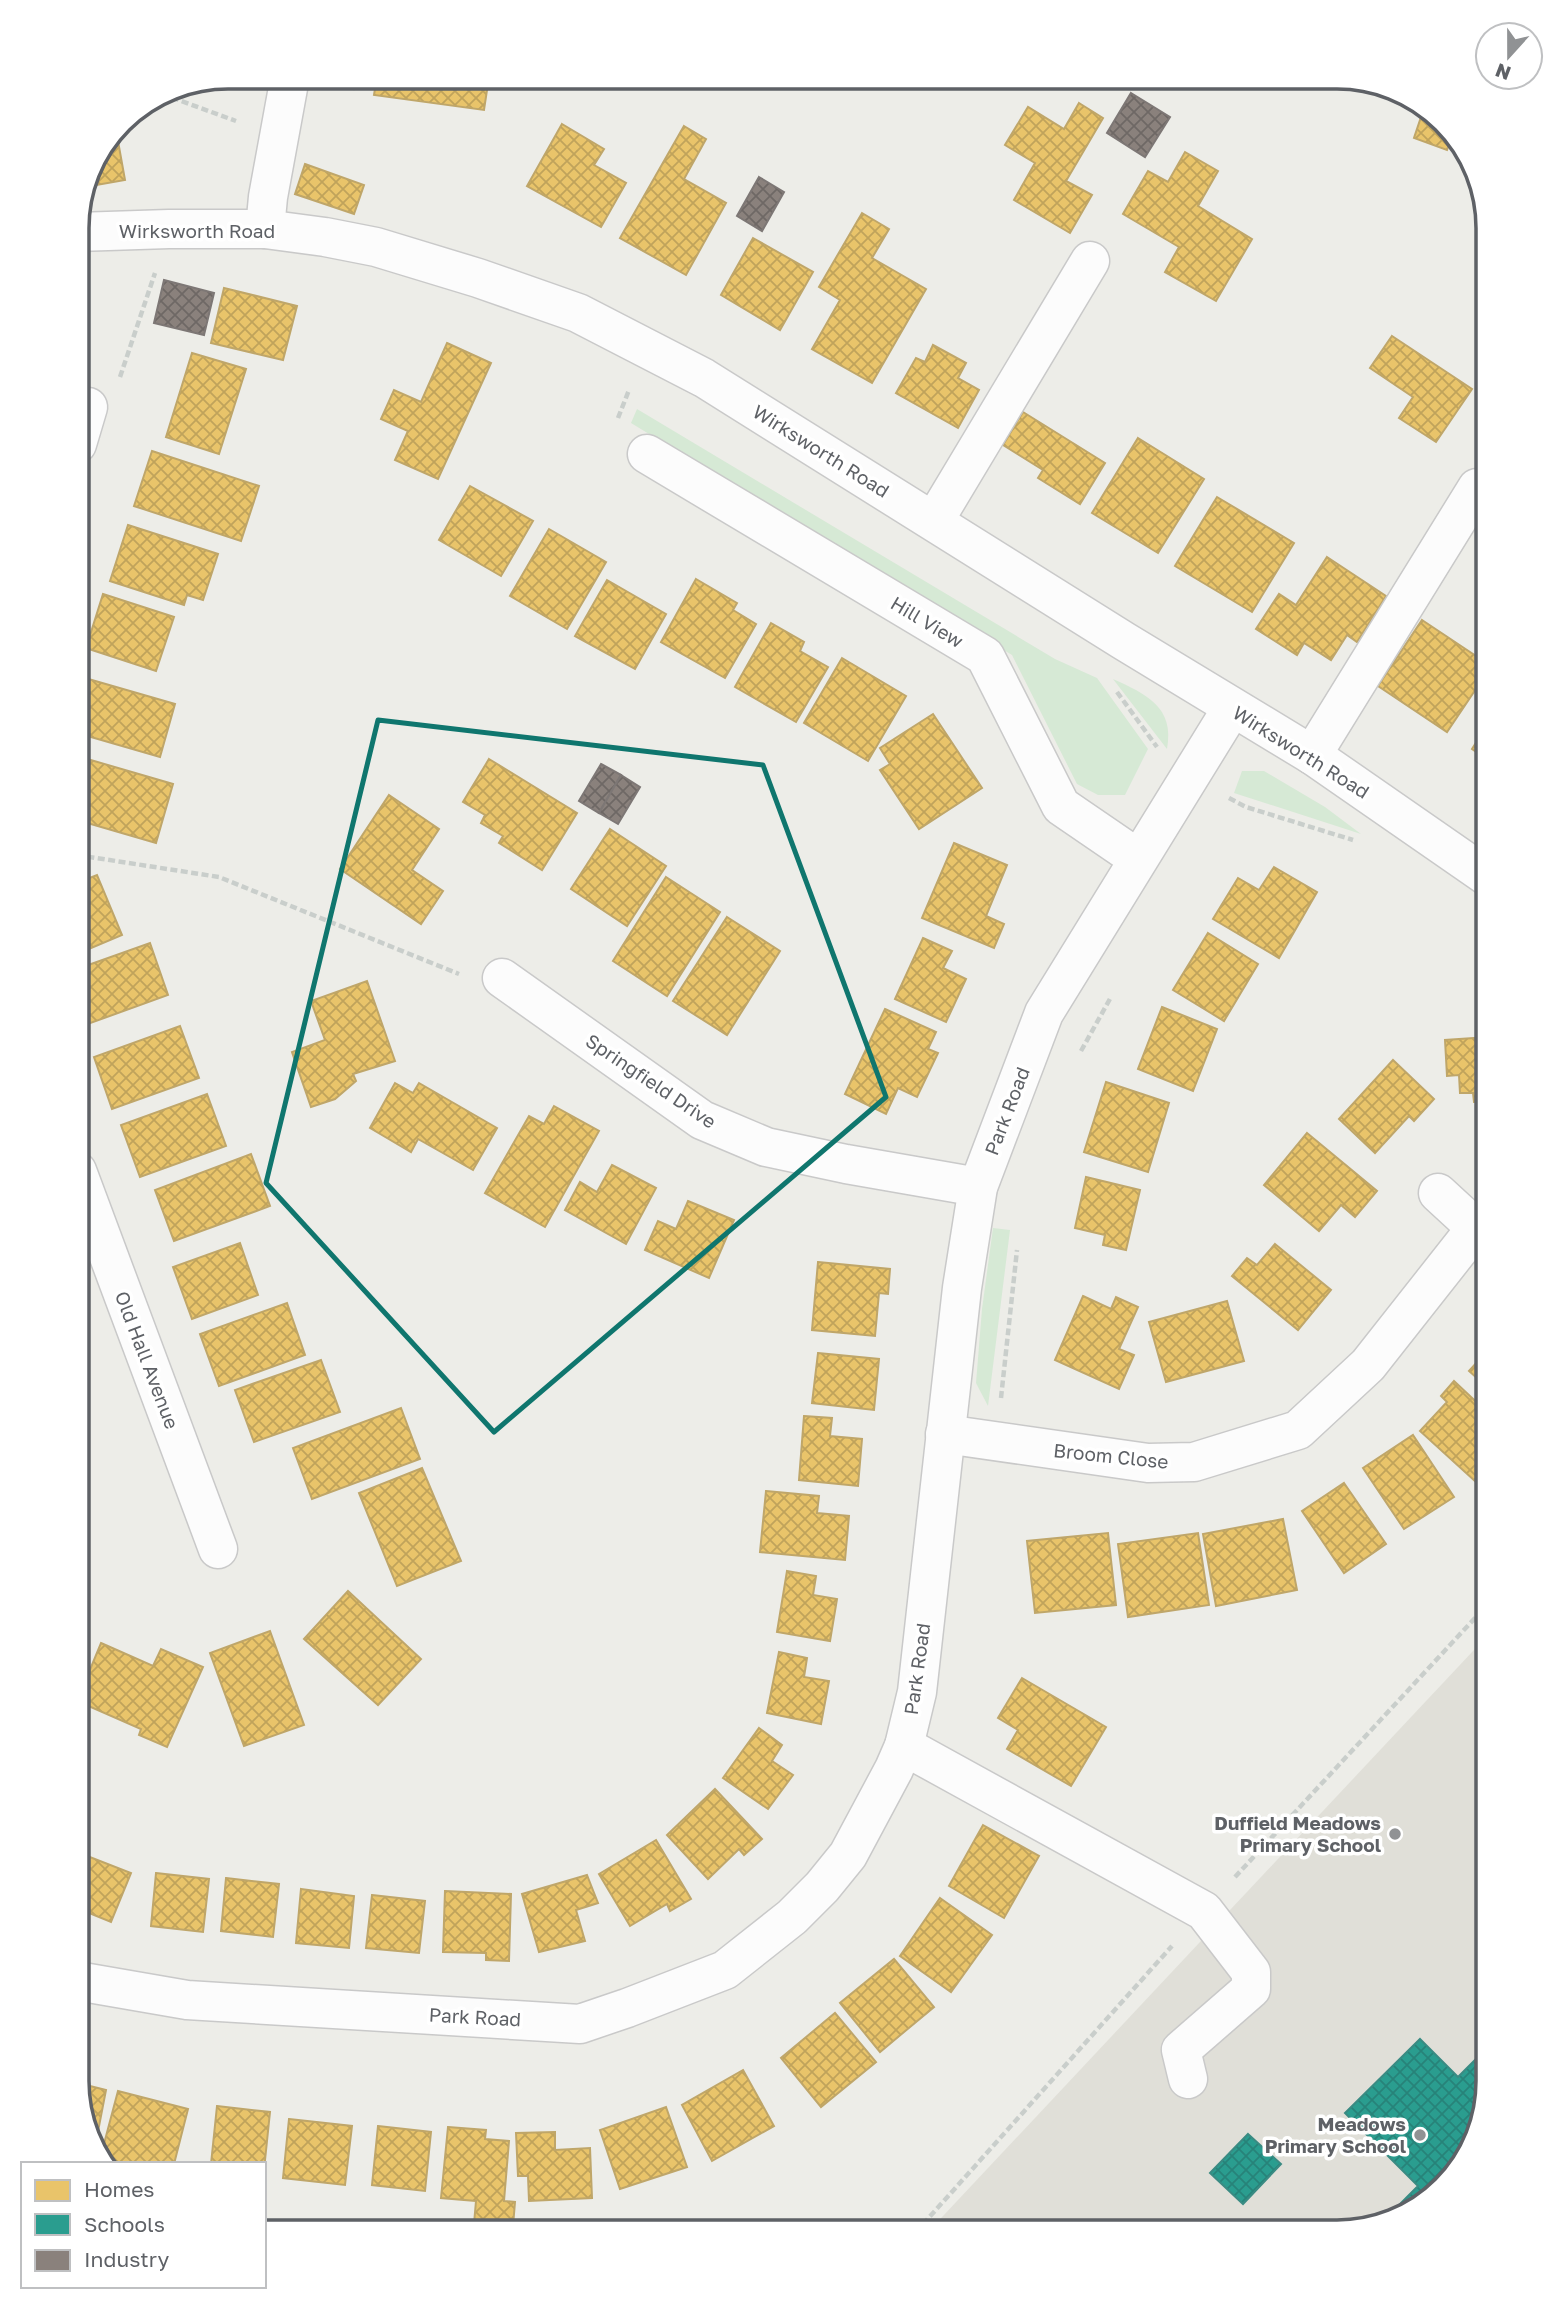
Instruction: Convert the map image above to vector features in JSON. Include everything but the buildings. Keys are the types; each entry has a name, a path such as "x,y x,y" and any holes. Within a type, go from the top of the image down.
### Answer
{"street":[{"path":"265,229 268,197 288,90"},
{"name":"Wirksworth Road","path":"90,232 265,229 376,247 478,278 578,313 704,378 1231,708 1312,755 1476,869"},
{"path":"934,521 1090,261"},
{"name":"Hill View","path":"647,454 985,656 1061,806 1137,858"},
{"path":"1312,755 1476,490"},
{"name":"Park Road","path":"89,1983 187,2000 579,2024 685,1987 724,1970 792,1917 822,1887 848,1855 904,1746 917,1692 962,1288 978,1186 1044,1013 1231,708"},
{"name":"Springfield Drive","path":"502,978 702,1120 715,1126 766,1147 846,1164 978,1186"},
{"name":"Broom Close","path":"1438,1194 1476,1218"},
{"name":"Old Hall Avenue","path":"89,1204 218,1549"},
{"name":"Broom Close","path":"945,1434 1137,1461 1194,1462 1298,1430 1368,1365 1476,1230"},
{"path":"904,1746 1204,1911 1251,1972 1251,1989 1181,2050 1188,2079"}],"path":[{"path":"177,99 280,136"},
{"path":"90,406 114,396 169,229"},
{"path":"646,346 615,425 647,454"},
{"path":"90,857 219,877 456,974 502,978"},
{"path":"1078,1057 1117,986"},
{"path":"996,1442 1018,1239"}],"highlighted area":[{"path":"378,720 763,765 886,1097 494,1432 266,1183"}],"shaded area":[{"name":"Duffield Meadows Primary School","path":"1476,1648 1475,2099 1465,2134 1457,2150 1435,2179 1422,2191 1390,2209 1355,2219 940,2220"}],"green space":[{"path":"637,409 1055,659 1097,678 1148,749 1125,795 1098,795 1077,784 1012,655 631,423"},
{"path":"1113,679 1147,697 1162,712 1167,722 1167,749"},
{"path":"1242,771 1264,771 1325,807 1361,834 1234,793"},
{"path":"993,1228 1010,1230 988,1406 976,1383 982,1309"}],"place":[{"name":"Duffield Meadows Primary School","path":"1395,1834"},
{"name":"Meadows Primary School","path":"1420,2135"}]}
